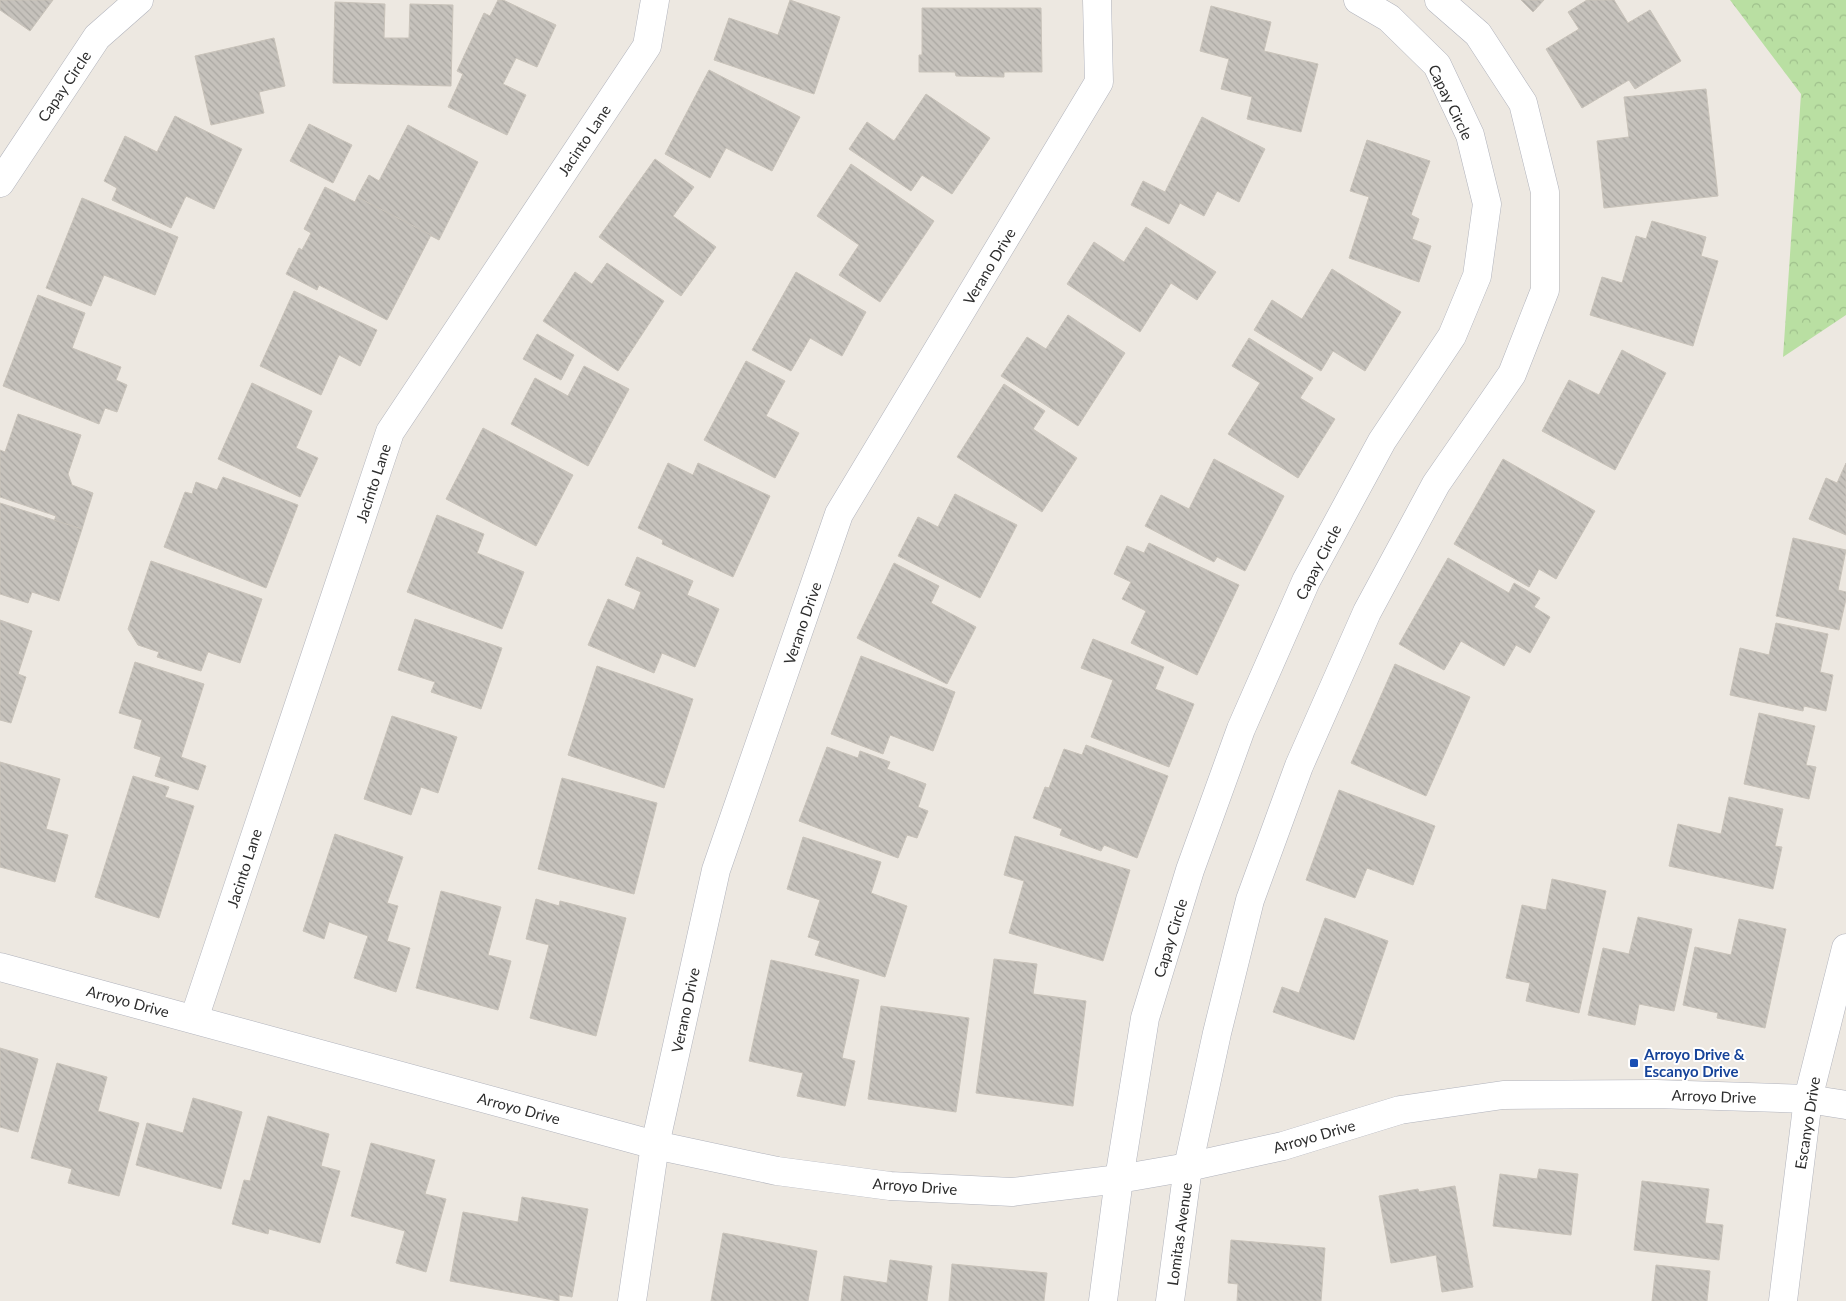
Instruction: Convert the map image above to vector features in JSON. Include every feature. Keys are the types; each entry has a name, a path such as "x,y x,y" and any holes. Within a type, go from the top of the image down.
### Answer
{"street":[{"name":"Capay Circle","path":"0,183 96,37 140,0"},
{"name":"Jacinto Lane","path":"194,1019 390,432 647,46 655,0"},
{"name":"Verano Drive","path":"632,1301 655,1145 716,870 840,514 1099,82 1097,0"},
{"name":"Capay Circle","path":"1119,1179 1145,1018 1190,870 1241,729 1306,581 1382,441 1452,336 1477,276 1487,204 1470,135 1437,65 1390,18 1358,0"},
{"path":"1188,1167 1217,1033 1250,900 1299,766 1367,612 1436,484 1512,374 1545,290 1545,192 1523,103 1478,34 1439,0"},
{"name":"Escanyo Drive","path":"1783,1301 1808,1099 1846,948"},
{"name":"Arroyo Drive","path":"0,967 655,1145 777,1171 890,1186 1012,1192 1119,1179 1188,1167 1283,1146 1400,1110 1503,1095 1656,1094 1808,1099 1846,1105"},
{"name":"Lomitas Avenue","path":"1170,1301 1188,1167"},
{"path":"1103,1301 1119,1179"}],"green space":[{"path":"1730,0 1846,0 1846,315 1783,357 1801,94"}],"building":[{"path":"0,0 53,0 30,31 0,10"},
{"path":"498,0 503,0 556,25 537,67 516,58 503,84 526,95 507,135 448,107 463,74 457,71 484,13 490,16"},
{"path":"790,0 840,17 814,94 714,60 729,18 778,35"},
{"path":"1521,0 1544,0 1533,12"},
{"path":"1587,0 1614,0 1628,23 1650,10 1681,61 1635,89 1629,80 1582,108 1546,49 1579,29 1568,12"},
{"path":"335,2 385,4 384,38 409,38 410,4 453,5 451,86 333,83"},
{"path":"1211,6 1271,22 1264,51 1318,64 1301,132 1247,119 1252,97 1221,89 1229,59 1200,51"},
{"path":"922,8 1041,8 1042,72 1004,72 1004,77 956,76 955,72 919,72 919,55 922,55"},
{"path":"274,38 285,86 259,92 264,113 211,125 195,56"},
{"path":"709,70 800,117 772,171 726,148 710,178 665,154"},
{"path":"1706,89 1718,196 1604,208 1597,141 1629,137 1624,97"},
{"path":"926,94 990,138 952,194 922,175 911,191 849,149 867,122 894,141"},
{"path":"175,116 242,149 214,209 186,196 171,228 112,200 117,188 104,181 125,136 157,152"},
{"path":"1202,117 1265,149 1239,202 1217,191 1204,216 1180,203 1169,224 1131,205 1143,181 1165,192"},
{"path":"309,124 352,145 333,183 290,161"},
{"path":"408,125 478,162 439,240 357,197 369,175 379,181"},
{"path":"1367,140 1430,161 1411,215 1419,219 1412,239 1431,246 1419,282 1349,258 1369,197 1350,191"},
{"path":"655,159 694,187 673,216 716,247 681,296 599,237"},
{"path":"851,164 934,221 880,302 839,275 859,245 817,216"},
{"path":"325,187 355,202 357,197 431,235 387,320 319,285 317,290 286,274 299,248 302,250 311,233 304,229"},
{"path":"82,198 178,237 155,295 104,275 91,306 46,288"},
{"path":"1652,221 1706,237 1701,256 1718,261 1693,346 1590,315 1602,277 1622,283 1636,236 1646,239"},
{"path":"1146,227 1216,272 1197,300 1171,283 1140,332 1067,284 1094,242 1124,262"},
{"path":"607,263 664,301 618,371 543,321 575,272 592,284"},
{"path":"1332,269 1401,312 1365,371 1333,351 1321,371 1254,330 1272,300 1302,319"},
{"path":"796,272 866,312 842,356 810,338 791,371 752,350"},
{"path":"294,291 377,330 360,366 339,355 321,395 260,366"},
{"path":"38,295 85,313 72,348 121,367 116,380 127,385 117,412 105,408 99,424 3,386"},
{"path":"1068,315 1125,353 1078,426 1001,376 1027,337 1046,349"},
{"path":"537,334 574,355 561,380 523,359"},
{"path":"1249,338 1313,378 1300,398 1335,419 1298,478 1228,434 1260,383 1232,366"},
{"path":"1622,350 1666,373 1615,470 1542,431 1569,380 1599,395"},
{"path":"746,361 785,381 766,416 799,433 775,478 704,440"},
{"path":"584,366 629,389 588,466 511,424 535,378 568,396"},
{"path":"252,383 312,411 296,448 318,458 300,497 218,459"},
{"path":"1004,384 1045,411 1033,429 1077,458 1042,512 957,457"},
{"path":"18,414 81,435 68,474 72,485 93,493 82,529 54,521 56,516 0,497 0,450 5,452"},
{"path":"483,428 573,475 536,546 446,499"},
{"path":"1214,459 1284,496 1245,571 1217,557 1214,562 1145,526 1161,495 1189,509"},
{"path":"1503,459 1595,511 1556,579 1539,569 1529,587 1454,544"},
{"path":"668,463 693,475 698,463 770,496 733,577 662,544 663,540 638,528"},
{"path":"1846,463 1846,535 1809,519 1826,478 1837,483"},
{"path":"223,477 298,505 266,588 164,547 185,492 192,494 196,482 217,490"},
{"path":"955,494 1017,525 980,598 898,556 918,517 938,527"},
{"path":"0,503 82,529 59,601 32,592 28,603 0,594"},
{"path":"437,515 484,534 477,553 524,572 502,629 407,592"},
{"path":"1793,538 1846,550 1838,590 1846,592 1839,630 1776,616"},
{"path":"1149,543 1239,585 1197,675 1131,643 1146,611 1122,599 1131,582 1114,574 1127,546 1144,553"},
{"path":"637,557 693,581 687,595 719,609 695,667 662,653 654,673 588,645 608,599 634,610 641,592 625,585"},
{"path":"1448,558 1509,593 1514,583 1540,598 1534,607 1550,617 1530,653 1516,645 1504,666 1461,641 1444,670 1399,644"},
{"path":"151,561 262,599 240,663 208,652 201,671 157,657 159,652 138,645 128,629"},
{"path":"894,563 939,586 931,603 976,627 947,684 857,638"},
{"path":"415,619 502,648 481,709 431,692 435,682 398,670"},
{"path":"0,620 32,631 18,674 26,677 11,723 0,720"},
{"path":"1776,623 1828,634 1820,672 1833,675 1826,711 1804,706 1803,711 1730,695 1740,648 1769,655"},
{"path":"1093,639 1164,667 1155,689 1194,704 1169,767 1091,737 1113,680 1081,668"},
{"path":"861,656 955,692 933,751 890,735 883,754 831,734"},
{"path":"135,662 204,684 181,757 206,766 198,790 155,776 161,757 134,748 142,720 119,713"},
{"path":"1395,664 1470,697 1426,796 1351,763"},
{"path":"597,666 693,699 664,788 568,755"},
{"path":"1759,713 1815,726 1806,765 1816,767 1809,799 1744,784"},
{"path":"392,716 457,737 438,793 421,787 411,815 364,799"},
{"path":"1086,745 1168,776 1137,858 1104,845 1101,851 1060,835 1062,829 1033,818 1045,787 1049,788 1064,749 1082,755"},
{"path":"827,747 858,758 860,751 890,762 887,769 926,784 918,807 928,811 917,838 907,835 898,858 799,821"},
{"path":"0,762 60,779 46,829 68,835 55,882 0,867"},
{"path":"133,776 169,787 165,797 194,806 159,918 95,897"},
{"path":"562,778 657,803 634,894 538,869"},
{"path":"1339,790 1435,826 1413,885 1367,868 1355,898 1306,880"},
{"path":"1729,797 1783,809 1775,846 1782,847 1773,889 1669,866 1678,824 1721,834"},
{"path":"335,834 403,857 387,903 398,906 387,941 410,948 396,992 354,978 368,936 329,922 324,939 303,931"},
{"path":"1015,836 1130,870 1103,961 1009,933 1024,881 1004,875"},
{"path":"803,837 881,862 871,893 907,906 885,977 815,955 820,941 808,937 820,900 787,889"},
{"path":"1552,879 1606,891 1579,1013 1526,1001 1530,983 1506,978 1522,905 1546,910"},
{"path":"441,891 501,907 488,955 511,961 498,1010 416,988"},
{"path":"536,899 559,906 560,901 626,918 596,1036 530,1018 549,945 526,939"},
{"path":"1638,917 1692,929 1674,1011 1639,1004 1635,1025 1588,1015 1603,948 1629,954"},
{"path":"1325,918 1388,941 1354,1040 1273,1012 1282,987 1299,993"},
{"path":"1739,919 1786,929 1765,1028 1717,1018 1718,1013 1683,1005 1695,947 1731,955"},
{"path":"994,959 1037,964 1033,994 1086,1001 1073,1106 976,1093"},
{"path":"771,960 859,980 842,1058 855,1061 845,1106 797,1096 803,1073 749,1061"},
{"path":"881,1006 969,1018 956,1112 868,1099"},
{"path":"0,1048 38,1059 18,1132 0,1127"},
{"path":"57,1063 107,1077 98,1111 139,1123 119,1196 68,1183 72,1169 31,1158"},
{"path":"193,1098 242,1112 221,1189 136,1165 147,1123 183,1133"},
{"path":"268,1116 329,1134 321,1166 340,1171 320,1243 269,1229 268,1234 232,1224 244,1180 250,1181"},
{"path":"371,1143 435,1160 425,1194 446,1199 426,1272 396,1263 405,1231 351,1216"},
{"path":"1539,1169 1578,1174 1571,1235 1493,1226 1500,1174 1537,1179"},
{"path":"1642,1181 1709,1189 1705,1223 1723,1225 1719,1260 1634,1250"},
{"path":"1455,1186 1473,1287 1442,1292 1436,1255 1391,1263 1379,1196 1418,1189 1419,1192"},
{"path":"522,1197 588,1209 572,1297 559,1295 559,1301 450,1281 463,1212 518,1222"},
{"path":"723,1233 817,1251 808,1301 711,1301"},
{"path":"1231,1240 1325,1248 1321,1301 1237,1301 1238,1284 1228,1283"},
{"path":"890,1260 932,1266 927,1301 841,1301 844,1276 887,1283"},
{"path":"952,1264 1047,1273 1044,1301 949,1301"},
{"path":"1656,1265 1710,1271 1707,1301 1652,1301"}],"place":[{"name":"Arroyo Drive & Escanyo Drive","path":"1634,1063"}]}
